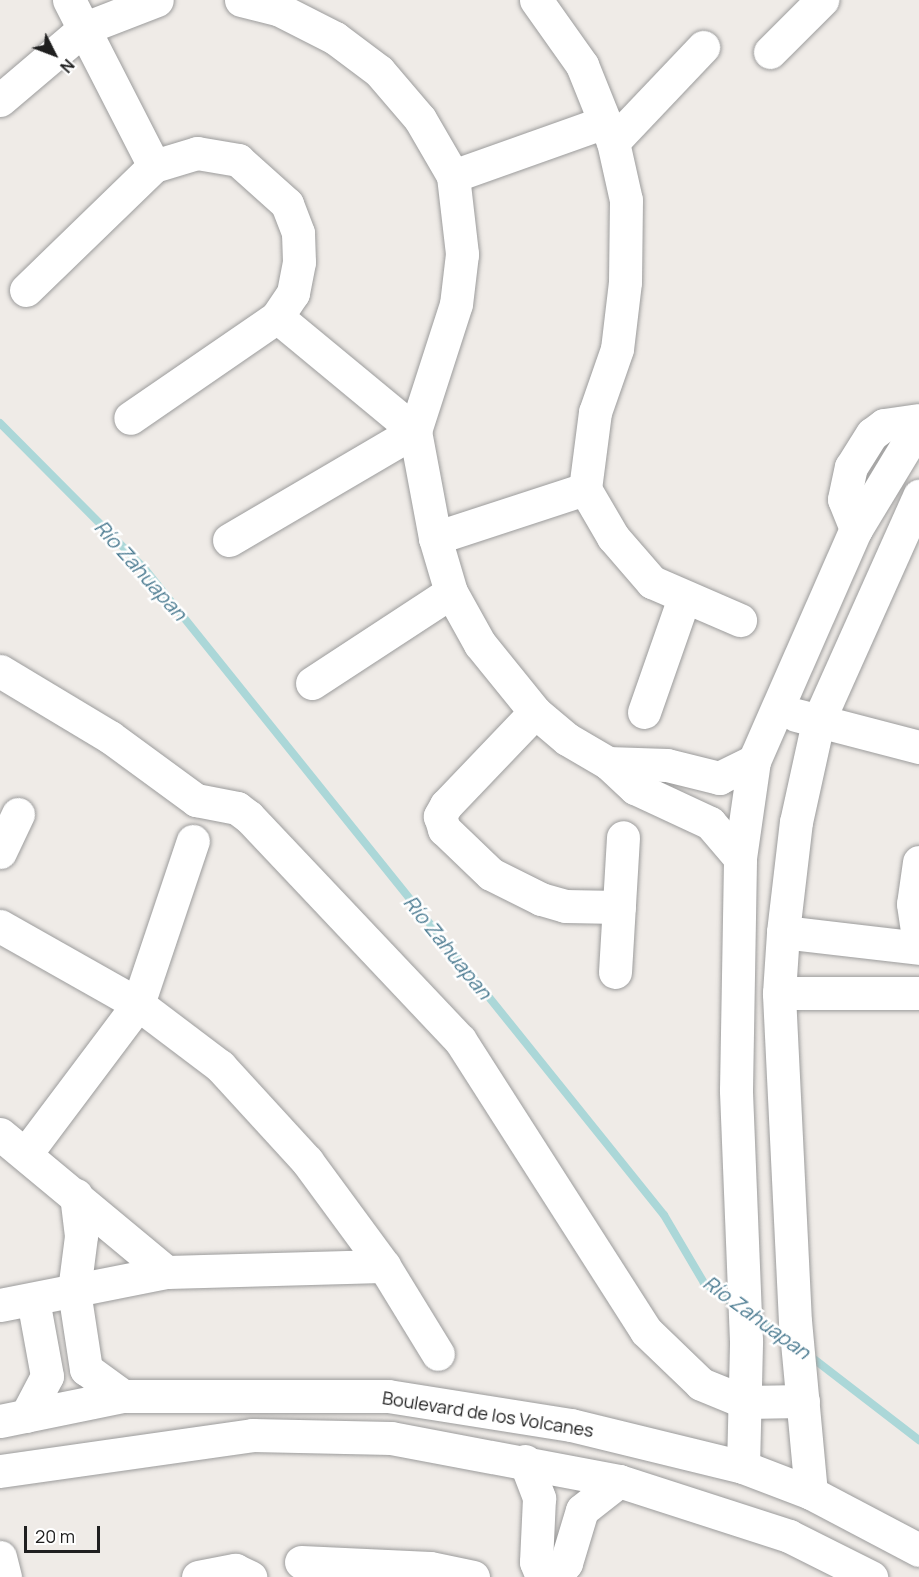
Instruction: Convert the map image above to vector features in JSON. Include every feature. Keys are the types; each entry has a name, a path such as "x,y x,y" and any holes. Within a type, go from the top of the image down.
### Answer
{"street":[{"path":"69,0 154,166"},
{"path":"0,100 85,28 157,0"},
{"path":"241,0 297,19 379,71 420,119 453,176 462,254 456,304 415,431 435,538 452,592 480,644 535,712 608,764 634,788 710,823 740,858"},
{"path":"536,0 582,65 609,132 626,200 625,282 617,349 595,412 585,489 614,537 652,582 684,598 740,620"},
{"path":"770,52 818,1"},
{"path":"453,176 609,132 703,47"},
{"path":"26,290 154,166 197,153 238,160 287,204 298,233 299,262 293,293 277,317 130,418"},
{"path":"277,317 415,431"},
{"path":"856,529 844,499 851,467 872,434 884,425 919,420"},
{"path":"743,1467 746,1341 736,1090 740,858 754,761 856,529 919,425"},
{"path":"229,540 415,431"},
{"path":"435,538 585,489"},
{"path":"811,1493 795,1322 779,993 783,932 796,822 818,722 919,496"},
{"path":"312,683 452,592"},
{"path":"644,712 684,598"},
{"path":"0,671 110,737 196,800 237,808 249,817 460,1040 646,1330 701,1384 745,1402 803,1401"},
{"path":"777,709 818,722 919,747"},
{"path":"535,712 446,805 440,816 444,829 491,874 541,899 565,906 619,907"},
{"path":"608,764 666,765 719,778 754,761"},
{"path":"710,823 719,778"},
{"path":"0,852 18,814"},
{"path":"615,972 623,837"},
{"path":"27,1152 138,1004 193,841"},
{"path":"783,932 919,946 913,904 919,862"},
{"path":"0,927 138,1004 220,1066 307,1161 384,1266 438,1354"},
{"path":"779,993 919,993"},
{"path":"0,1134 27,1152 166,1272"},
{"path":"76,1195 81,1236 74,1291 86,1369 123,1396"},
{"path":"0,1305 166,1272 384,1266"},
{"path":"33,1300 47,1376"},
{"path":"13,1419 47,1376 86,1369"},
{"name":"Boulevard de los Volcanes","path":"13,1419 123,1396 388,1396 571,1425 743,1467 811,1493 919,1550"},
{"path":"0,1471 252,1435 391,1438 525,1461 619,1481 789,1536 871,1577"},
{"path":"525,1461 539,1498 536,1562 542,1577"},
{"path":"555,1577 566,1563 582,1510 619,1481"},
{"path":"539,1498 582,1510"},
{"path":"0,1557 6,1577"},
{"path":"301,1562 430,1568 472,1577"},
{"path":"198,1577 235,1570 250,1577"}],"waterway":[{"name":"Río Zahuapan","path":"0,423 144,568 664,1215 704,1283 734,1304"},
{"name":"Río Zahuapan","path":"754,1317 787,1339"},
{"name":"Río Zahuapan","path":"806,1353 919,1440"}]}
